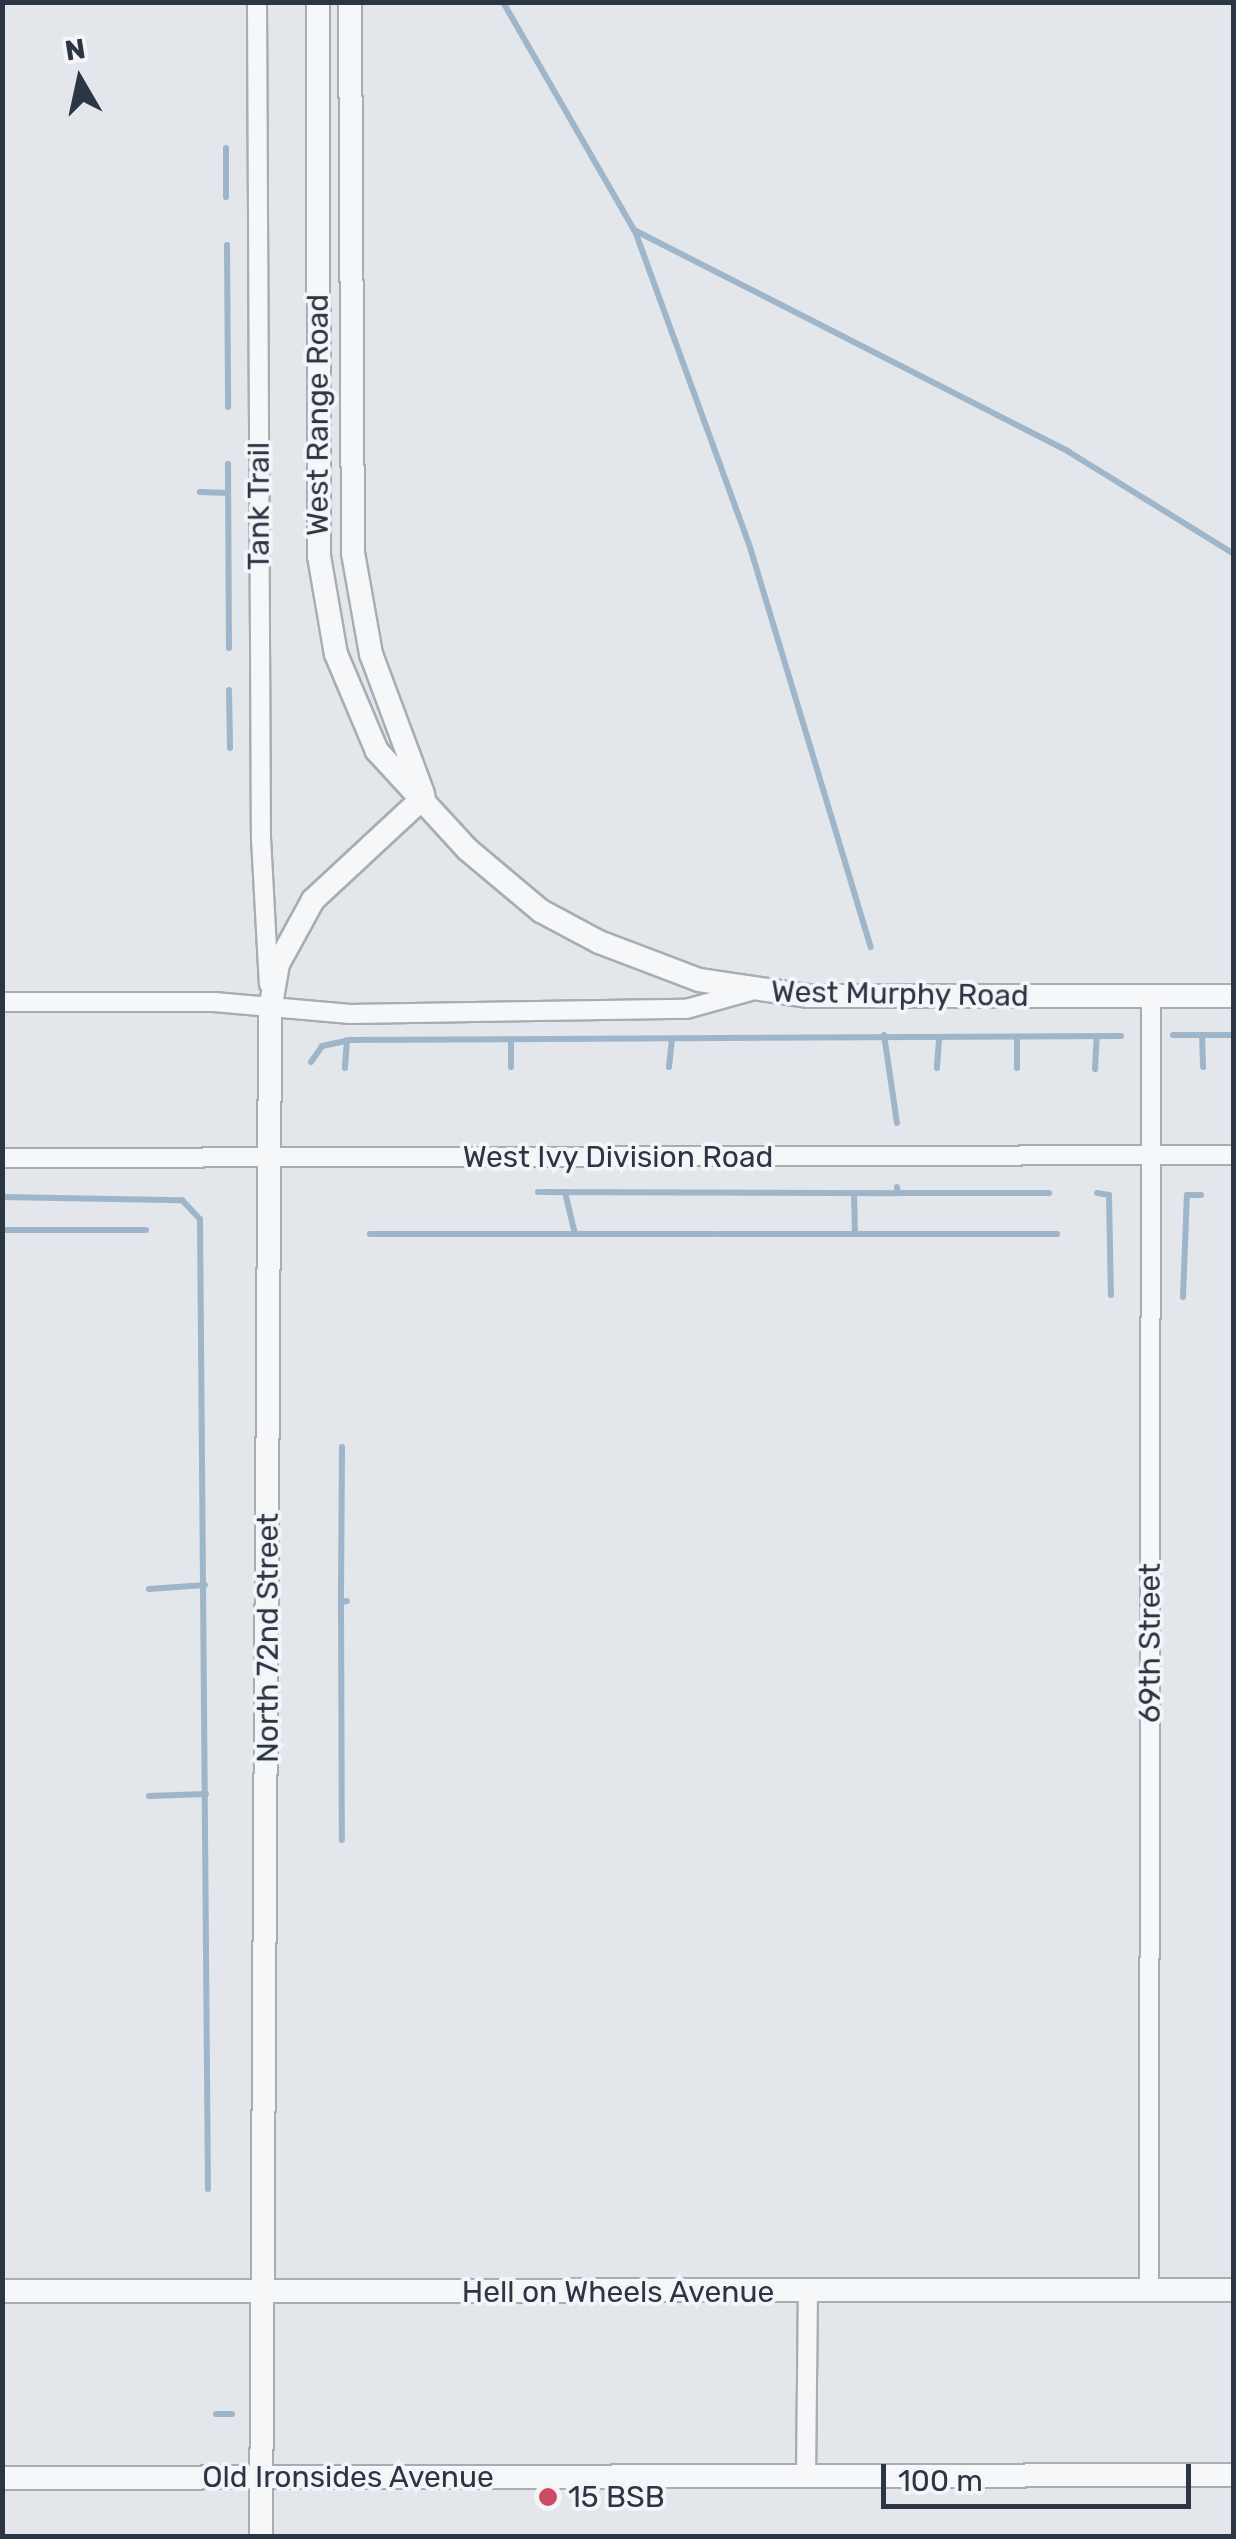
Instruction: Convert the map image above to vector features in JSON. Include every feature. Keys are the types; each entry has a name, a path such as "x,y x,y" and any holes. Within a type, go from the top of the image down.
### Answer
{"street":[{"name":"Tank Trail","path":"257,2 261,819 270,1010"},
{"name":"West Range Road","path":"318,2 318,506 324,603 336,654 377,752 424,797 467,848 541,911 646,963 751,990"},
{"name":"West Range Road","path":"350,2 353,553 371,654 424,797"},
{"name":"North 72nd Street","path":"261,2536 270,1010 278,964 313,900 424,797"},
{"name":"West Murphy Road","path":"2,1002 214,1002 270,1010 686,1009 751,990 809,996 1234,996"},
{"name":"69th Street","path":"1149,2290 1151,996"},
{"name":"West Ivy Division Road","path":"2,1158 1234,1155"},
{"name":"Hell on Wheels Avenue","path":"2,2291 1234,2290"},
{"path":"806,2477 808,2292"},
{"name":"Old Ironsides Avenue","path":"2,2478 1234,2475"}],"waterway":[{"path":"503,2 634,230 1069,452 1234,554"},
{"path":"226,148 226,197"},
{"path":"635,231 749,544 871,947"},
{"path":"227,245 228,407"},
{"path":"228,464 229,648"},
{"path":"200,492 228,493"},
{"path":"229,690 230,748"},
{"path":"884,1035 897,1123"},
{"path":"1173,1035 1234,1035"},
{"path":"1202,1035 1203,1067"},
{"path":"1095,1069 1097,1036"},
{"path":"311,1062 322,1046 351,1040 1121,1036"},
{"path":"937,1068 939,1037"},
{"path":"1017,1037 1017,1068"},
{"path":"511,1039 511,1067"},
{"path":"669,1067 672,1039"},
{"path":"345,1068 347,1040"},
{"path":"897,1187 898,1193 1049,1193"},
{"path":"538,1192 898,1193"},
{"path":"370,1234 575,1234 565,1192"},
{"path":"715,1234 855,1234 854,1193"},
{"path":"1097,1193 1109,1195 1111,1295"},
{"path":"1183,1297 1187,1195 1201,1195"},
{"path":"2,1197 182,1200 200,1219 208,2189"},
{"path":"2,1230 146,1230"},
{"path":"575,1234 712,1234"},
{"path":"855,1234 1057,1234"},
{"path":"342,1447 341,1602 347,1601"},
{"path":"149,1589 205,1585"},
{"path":"341,1602 342,1840"},
{"path":"149,1796 206,1794"},
{"path":"216,2414 232,2414"}],"place":[{"name":"15 BSB","path":"548,2497"}]}
